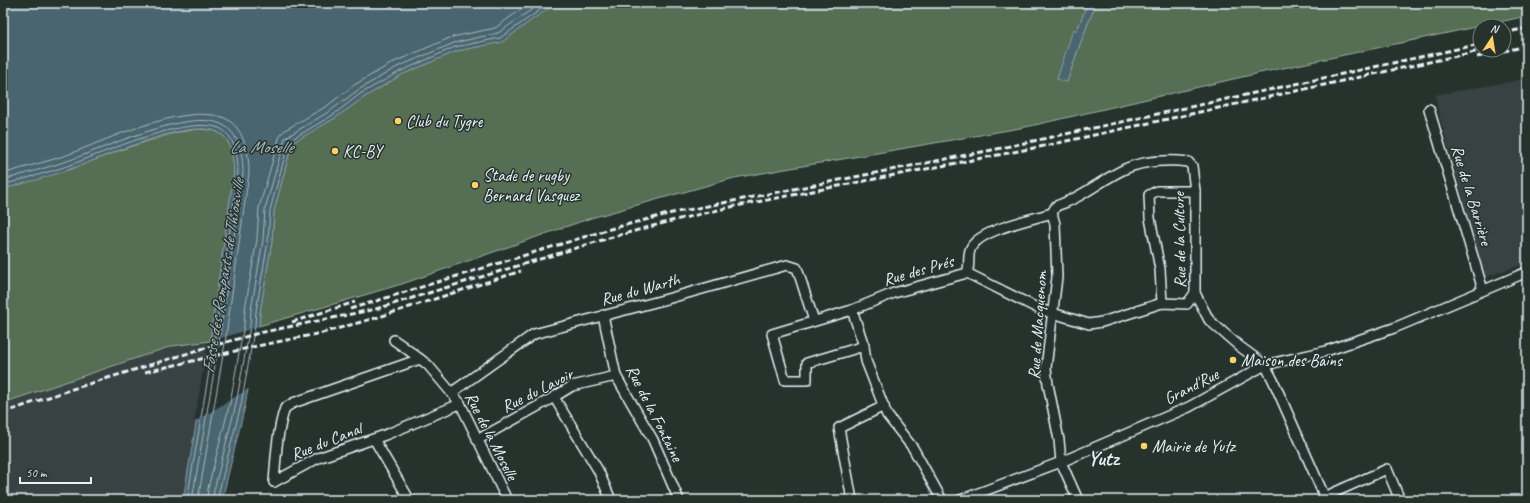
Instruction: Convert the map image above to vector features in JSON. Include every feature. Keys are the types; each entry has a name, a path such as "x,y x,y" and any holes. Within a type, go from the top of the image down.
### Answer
{"street":[{"name":"Rue de la Barrière","path":"1429,109 1483,290"},
{"name":"Rue de la Culture","path":"1189,158 1192,166 1195,191 1195,293 1209,320 1239,346 1265,365 1325,498"},
{"name":"Rue des Prés","path":"864,346 807,363 807,380 785,380 772,334 852,310 894,293 967,273 970,266 969,255 972,246 982,237 998,229 1054,210 1127,168 1144,164 1189,158"},
{"path":"1162,303 1160,269 1150,218 1149,195 1157,191 1195,191"},
{"name":"Rue de Macquenom","path":"1054,210 1057,278 1046,368 1061,462 1078,500"},
{"name":"Rue du Warth","path":"452,393 534,334 667,299 787,265 798,268 814,321"},
{"name":"Grand'Rue","path":"960,500 1061,462 1189,407 1265,365 1326,351 1394,328 1527,272"},
{"path":"967,273 1026,304 1053,314 1089,324 1112,319 1162,303 1187,304 1195,293"},
{"path":"852,310 864,346 866,361 887,415 913,448 942,500"},
{"name":"Rue de la Fontaine","path":"603,315 616,376 653,440 679,500"},
{"name":"Rue de la Moselle","path":"394,340 428,365 460,402 507,500"},
{"name":"Rue du Canal","path":"420,358 293,403 285,408 282,416 274,482 318,458 374,439 455,406 460,402"},
{"name":"Rue du Lavoir","path":"477,440 572,386 616,376"},
{"path":"554,397 598,470 611,500"},
{"path":"852,500 839,428 884,406"},
{"path":"374,439 411,500"},
{"path":"1325,498 1387,469 1400,500"}],"shaded area":[{"path":"1522,67 1527,67 1527,263 1485,277 1440,118 1435,95 1525,79"},
{"path":"210,341 183,500 3,500 3,403 172,346"}],"green space":[{"path":"557,3 1088,3 1057,79 1067,82 1096,3 1527,3 1527,16 1512,19 1472,18 1472,28 1255,74 1026,127 734,178 591,218 402,284 259,326 272,241 274,211 292,143 335,118 363,98 401,75 457,51 502,42"},
{"path":"198,129 215,131 226,139 231,149 234,172 210,341 172,346 3,403 3,189 71,169 129,147 174,133"}],"water":[{"path":"3,3 557,3 502,42 457,51 401,75 363,98 335,118 292,143 274,211 272,241 245,406 222,500 183,500 210,341 234,172 231,149 223,135 218,132 204,129 186,130 144,141 62,172 3,189"},
{"path":"1088,3 1096,3 1067,82 1057,79 1073,30 1077,30"}],"pier":[{"path":"261,326 250,388 194,422 208,342"}],"railway":[{"path":"1512,31 1527,28"},
{"path":"350,309 610,229 672,213 992,150 1472,46"},
{"path":"1512,49 1527,46"},
{"path":"3,413 69,390 205,348 259,333 376,309 609,238 675,220 731,207 1044,146 1472,53"},
{"path":"145,372 257,346 322,333 379,317 521,271"},
{"path":"292,322 355,302"}],"place":[{"name":"Club du Tygre","path":"398,121"},
{"name":"KC-BY","path":"335,151"},
{"name":"Stade de rugby Bernard Vasquez","path":"475,185"},
{"name":"Maison des Bains","path":"1233,360"},
{"name":"Mairie de Yutz","path":"1144,446"}],"district":[{"name":"Yutz","path":"1103,458"}],"water label":[{"name":"La Moselle","path":"261,147"},
{"name":"Fosse des Remparts de Thionville","path":"223,276"}]}
